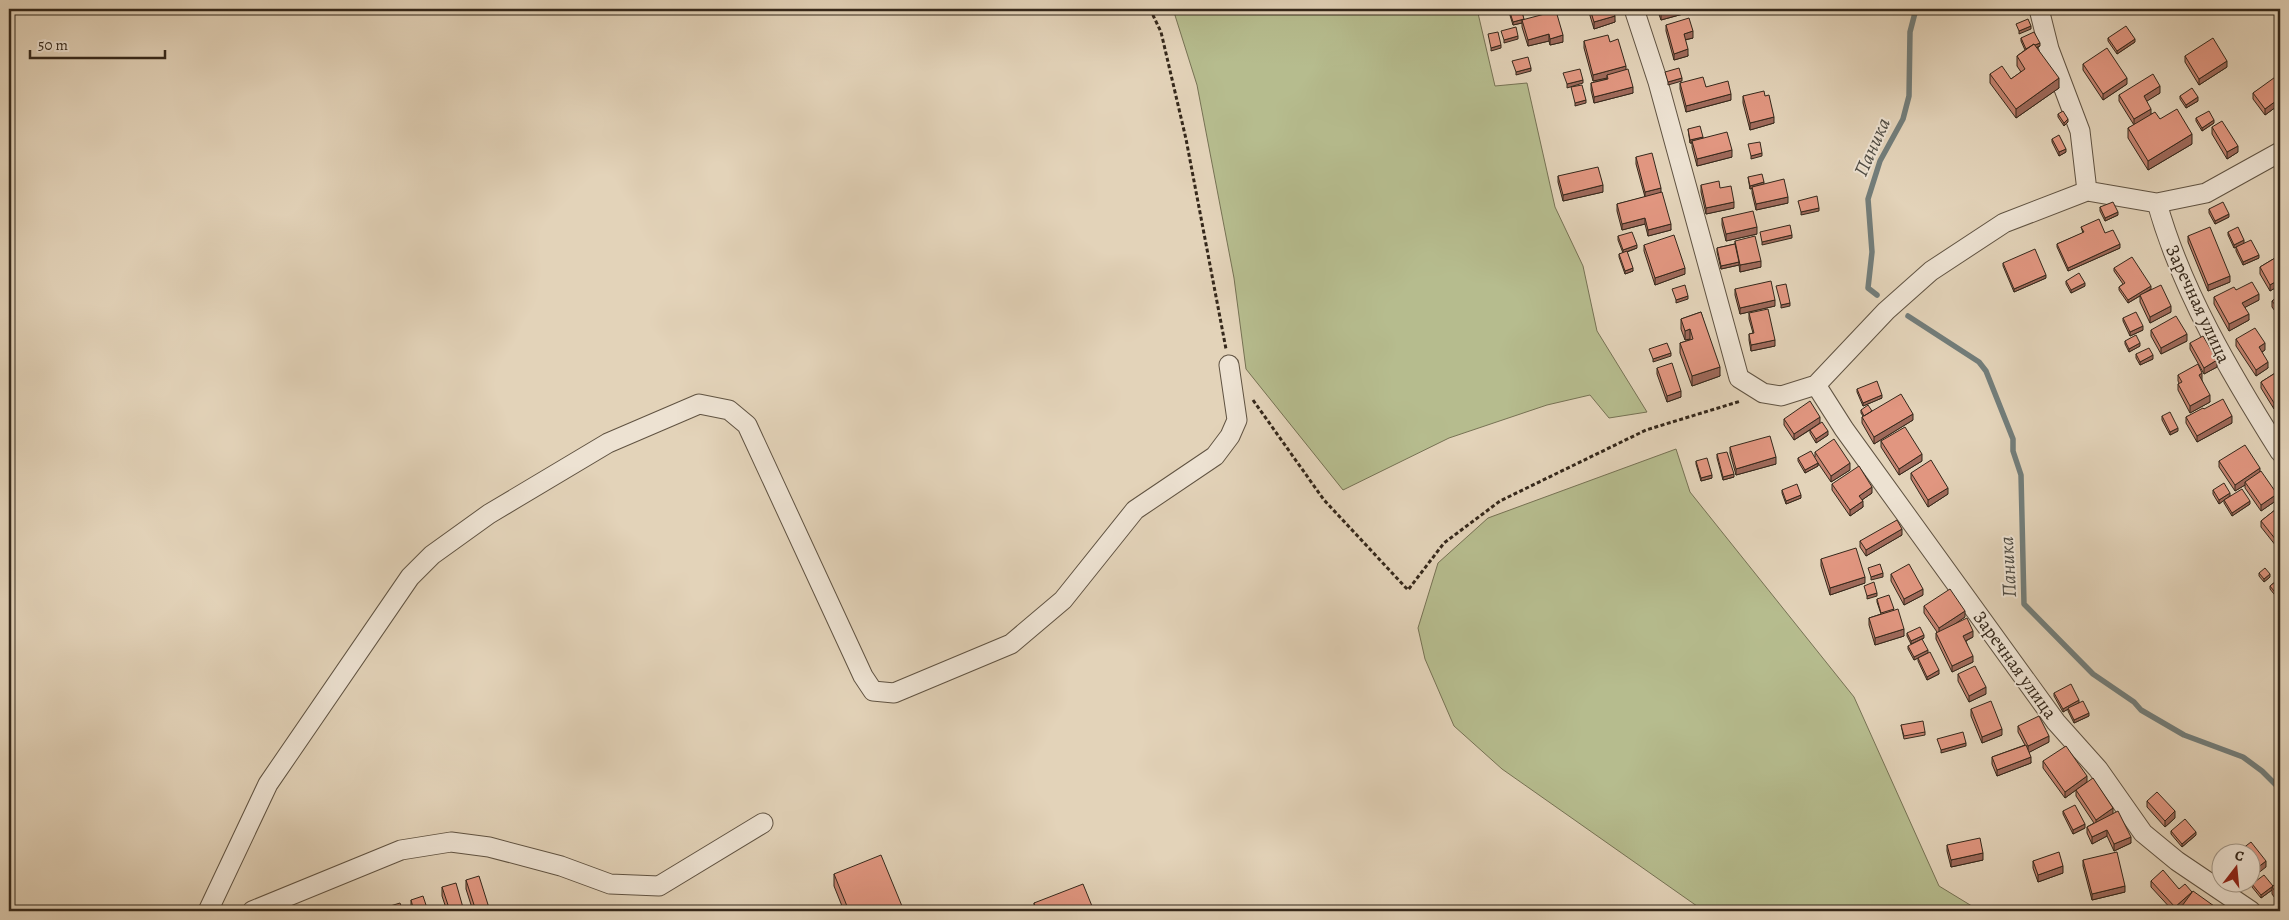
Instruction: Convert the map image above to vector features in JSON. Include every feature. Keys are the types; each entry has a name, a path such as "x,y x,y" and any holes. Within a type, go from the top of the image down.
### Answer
{"street":[{"path":"1634,9 1658,82 1739,378 1763,393 1781,396 1816,385 1886,311 1931,271 2004,223 2087,191 2157,203 2206,193 2280,152"},
{"path":"2039,9 2049,49 2080,131 2087,191"},
{"name":"Заречная улица","path":"2157,203 2168,243 2230,373 2280,452"},
{"path":"208,911 268,784 410,577 432,555 488,514 608,442 699,404 729,410 748,424 863,676 873,691 894,693 1011,644 1063,600 1135,510 1215,456 1230,436 1237,420 1228,365"},
{"name":"Заречная улица","path":"1816,385 1844,429 2050,714 2098,769 2143,833 2177,861 2251,911"},
{"path":"252,911 401,850 451,842 489,847 561,866 610,884 659,886 763,823"}],"path":[{"path":"1150,9 1161,32 1186,139 1228,365"},
{"path":"1251,397 1324,500 1408,590 1444,543 1500,501 1646,430 1763,393"}],"green space":[{"path":"1173,9 1477,9 1495,86 1527,83 1555,207 1583,266 1597,331 1647,412 1609,418 1590,395 1547,405 1449,438 1343,490 1246,369 1234,278 1197,85"},
{"path":"1676,449 1690,492 1854,697 1939,886 1980,911 1704,911 1502,769 1454,726 1425,659 1418,628 1438,563 1488,518"}],"building":[{"path":"1509,9 1521,9 1524,19 1513,22"},
{"path":"1590,9 1613,9 1615,16 1594,22"},
{"path":"1659,9 1678,9 1661,14"},
{"path":"1556,11 1563,35 1550,39 1549,34 1528,40 1522,20"},
{"path":"1689,18 1693,31 1684,34 1688,49 1674,54 1666,25"},
{"path":"2028,19 2031,26 2019,31 2016,24"},
{"path":"2126,26 2135,39 2117,51 2108,38"},
{"path":"1516,27 1518,36 1504,40 1501,31"},
{"path":"1498,32 1501,45 1491,48 1488,34"},
{"path":"2034,32 2040,43 2026,49 2021,38"},
{"path":"1608,35 1610,42 1618,39 1626,66 1593,75 1584,41"},
{"path":"2213,38 2227,61 2199,79 2185,56"},
{"path":"2034,44 2059,78 2016,109 1990,74 2002,66 2011,79 2025,69 2017,56"},
{"path":"2107,48 2127,78 2103,94 2083,64"},
{"path":"1528,57 1531,68 1516,72 1512,61"},
{"path":"1679,68 1682,78 1668,82 1665,72"},
{"path":"1580,69 1583,80 1567,84 1563,73"},
{"path":"1628,69 1633,87 1594,97 1591,83 1608,79 1607,75"},
{"path":"2153,74 2160,86 2144,96 2151,109 2134,119 2119,95"},
{"path":"2278,75 2280,79 2280,98 2265,109 2253,93"},
{"path":"1703,77 1706,87 1728,81 1731,94 1686,106 1680,83"},
{"path":"1582,85 1586,100 1575,103 1571,87"},
{"path":"2192,88 2198,97 2186,105 2180,96"},
{"path":"1764,91 1765,96 1769,95 1774,117 1750,123 1743,96"},
{"path":"2177,109 2192,134 2148,161 2128,128 2155,112 2160,119"},
{"path":"2063,111 2068,119 2064,123 2058,114"},
{"path":"2209,111 2214,120 2202,128 2196,118"},
{"path":"2222,121 2238,146 2227,152 2212,127"},
{"path":"1700,126 1703,137 1690,140 1688,129"},
{"path":"1727,132 1732,150 1697,159 1692,141"},
{"path":"2059,135 2066,149 2059,152 2052,139"},
{"path":"1760,142 1762,153 1751,156 1748,144"},
{"path":"1652,153 1661,188 1645,192 1636,157"},
{"path":"1598,167 1603,185 1563,195 1558,176"},
{"path":"1762,174 1764,182 1750,186 1748,177"},
{"path":"1784,179 1788,197 1756,204 1752,187"},
{"path":"1719,181 1720,188 1731,186 1734,202 1706,208 1701,185"},
{"path":"1662,192 1671,224 1648,230 1645,218 1622,224 1617,204"},
{"path":"1817,196 1819,208 1801,212 1798,201"},
{"path":"2113,202 2118,212 2105,218 2100,207"},
{"path":"2223,202 2229,214 2215,221 2209,209"},
{"path":"1753,211 1757,227 1726,234 1722,218"},
{"path":"2099,219 2105,233 2113,230 2120,244 2068,268 2057,244 2084,232 2081,227"},
{"path":"1790,225 1792,235 1762,242 1760,232"},
{"path":"2210,227 2230,276 2208,285 2188,236"},
{"path":"2238,227 2244,240 2234,245 2228,232"},
{"path":"1632,232 1637,245 1623,250 1618,236"},
{"path":"1674,235 1685,268 1655,278 1644,245"},
{"path":"1755,236 1761,261 1740,265 1735,241"},
{"path":"2251,240 2259,255 2243,262 2236,247"},
{"path":"1735,244 1739,262 1721,266 1717,248"},
{"path":"2035,249 2046,275 2014,289 2003,263"},
{"path":"1627,251 1633,268 1625,271 1619,254"},
{"path":"2280,255 2280,279 2270,285 2260,267"},
{"path":"2132,257 2151,286 2128,300 2119,287 2125,283 2114,268"},
{"path":"2079,273 2085,283 2071,290 2066,281"},
{"path":"1771,281 1775,300 1740,308 1735,289"},
{"path":"2252,282 2259,294 2242,303 2249,314 2229,324 2214,297 2234,287 2236,290"},
{"path":"1786,284 1790,303 1781,305 1776,286"},
{"path":"1685,285 1688,296 1676,300 1672,289"},
{"path":"2161,285 2171,306 2150,317 2140,295"},
{"path":"2280,295 2280,311 2272,301"},
{"path":"1768,309 1775,340 1751,345 1749,334 1754,333 1749,313"},
{"path":"1701,312 1720,367 1692,376 1680,343 1693,339 1690,329 1685,331 1681,319"},
{"path":"2136,312 2143,326 2130,332 2123,318"},
{"path":"2176,316 2187,334 2161,348 2151,330"},
{"path":"2255,328 2265,343 2259,347 2268,362 2256,370 2236,339"},
{"path":"2136,335 2140,343 2129,349 2125,341"},
{"path":"2203,336 2217,360 2204,368 2190,343"},
{"path":"1667,343 1671,353 1653,359 1649,349"},
{"path":"2149,348 2153,355 2140,362 2136,354"},
{"path":"1672,363 1681,391 1667,396 1657,368"},
{"path":"2198,364 2202,373 2199,375 2210,395 2190,406 2178,384 2182,382 2178,375"},
{"path":"2280,370 2280,399 2274,403 2261,382"},
{"path":"1877,381 1882,395 1863,403 1857,389"},
{"path":"1901,394 1913,414 1874,437 1862,417"},
{"path":"2223,399 2232,416 2197,436 2186,417"},
{"path":"1810,401 1820,417 1794,434 1784,419"},
{"path":"1868,405 1872,411 1864,416 1861,410"},
{"path":"2170,412 2178,428 2170,432 2162,416"},
{"path":"1822,422 1828,431 1816,439 1810,430"},
{"path":"1905,427 1922,454 1899,469 1881,441"},
{"path":"1770,436 1776,457 1736,469 1730,447"},
{"path":"1834,439 1850,463 1831,476 1815,452"},
{"path":"2245,445 2260,468 2235,485 2219,461"},
{"path":"1811,451 1818,463 1805,470 1798,458"},
{"path":"1727,452 1734,474 1723,477 1717,454"},
{"path":"1707,458 1712,475 1701,478 1696,461"},
{"path":"1931,460 1948,488 1928,500 1911,473"},
{"path":"1859,466 1872,487 1859,496 1863,501 1850,510 1832,484"},
{"path":"2261,471 2277,494 2261,505 2245,482"},
{"path":"2224,483 2230,493 2219,500 2213,490"},
{"path":"1797,484 1801,495 1786,501 1782,490"},
{"path":"2242,489 2250,501 2232,513 2224,500"},
{"path":"2280,506 2280,545 2261,521"},
{"path":"1897,520 1902,529 1866,550 1860,541"},
{"path":"1856,548 1865,577 1830,588 1821,559"},
{"path":"1880,564 1883,573 1871,577 1868,568"},
{"path":"1909,564 1923,589 1904,599 1891,574"},
{"path":"2265,568 2270,574 2264,579 2259,573"},
{"path":"2280,578 2280,595 2278,596 2270,586"},
{"path":"1874,582 1877,593 1867,596 1864,586"},
{"path":"1950,589 1965,611 1939,628 1924,606"},
{"path":"1889,595 1894,609 1881,613 1877,599"},
{"path":"1898,609 1904,629 1875,638 1869,618"},
{"path":"1967,618 1973,631 1963,636 1973,656 1952,666 1936,633"},
{"path":"1920,627 1924,635 1911,641 1907,633"},
{"path":"1922,639 1928,650 1914,657 1908,646"},
{"path":"1930,652 1939,670 1927,677 1918,658"},
{"path":"1975,666 1986,687 1969,696 1958,674"},
{"path":"2071,684 2079,700 2063,709 2054,693"},
{"path":"1991,701 2002,729 1982,737 1971,709"},
{"path":"2083,701 2089,713 2074,720 2068,708"},
{"path":"2039,716 2049,736 2028,746 2018,726"},
{"path":"1923,721 1925,732 1904,736 1901,725"},
{"path":"1963,732 1966,743 1941,750 1937,739"},
{"path":"2026,745 2031,757 1997,770 1992,757"},
{"path":"2066,746 2087,776 2065,792 2043,761"},
{"path":"2093,778 2113,808 2096,820 2076,790"},
{"path":"2157,792 2175,811 2165,821 2147,801"},
{"path":"2075,805 2085,824 2073,830 2063,811"},
{"path":"2118,811 2131,837 2114,844 2107,830 2092,837 2087,827"},
{"path":"2185,819 2196,832 2182,844 2171,831"},
{"path":"1980,838 1983,853 1951,860 1947,845"},
{"path":"2059,852 2063,866 2038,875 2033,861"},
{"path":"2117,852 2125,886 2092,894 2083,860"},
{"path":"881,855 904,911 849,911 834,874"},
{"path":"2262,856 2266,861 2262,864"},
{"path":"2163,870 2179,889 2185,884 2192,892 2175,907 2151,881"},
{"path":"2264,875 2273,886 2261,895 2259,892 2262,892 2262,876"},
{"path":"479,876 490,911 476,911 466,880"},
{"path":"2280,880 2280,898 2272,887"},
{"path":"456,883 464,911 450,911 442,887"},
{"path":"1083,884 1094,911 1037,911 1034,903"},
{"path":"2193,891 2221,911 2189,911 2182,906"},
{"path":"423,896 428,911 414,911 411,900"},
{"path":"400,903 403,911 388,911 387,907"}],"waterway":[{"name":"Паника","path":"1877,295 1868,288 1872,252 1868,199 1880,161 1903,119 1909,96 1910,32 1916,9"},
{"name":"Паника","path":"1908,316 1979,362 1986,371 2013,439 2013,451 2021,475 2024,604 2093,674 2134,702 2141,710 2184,735 2243,757 2262,771 2280,789"}]}
